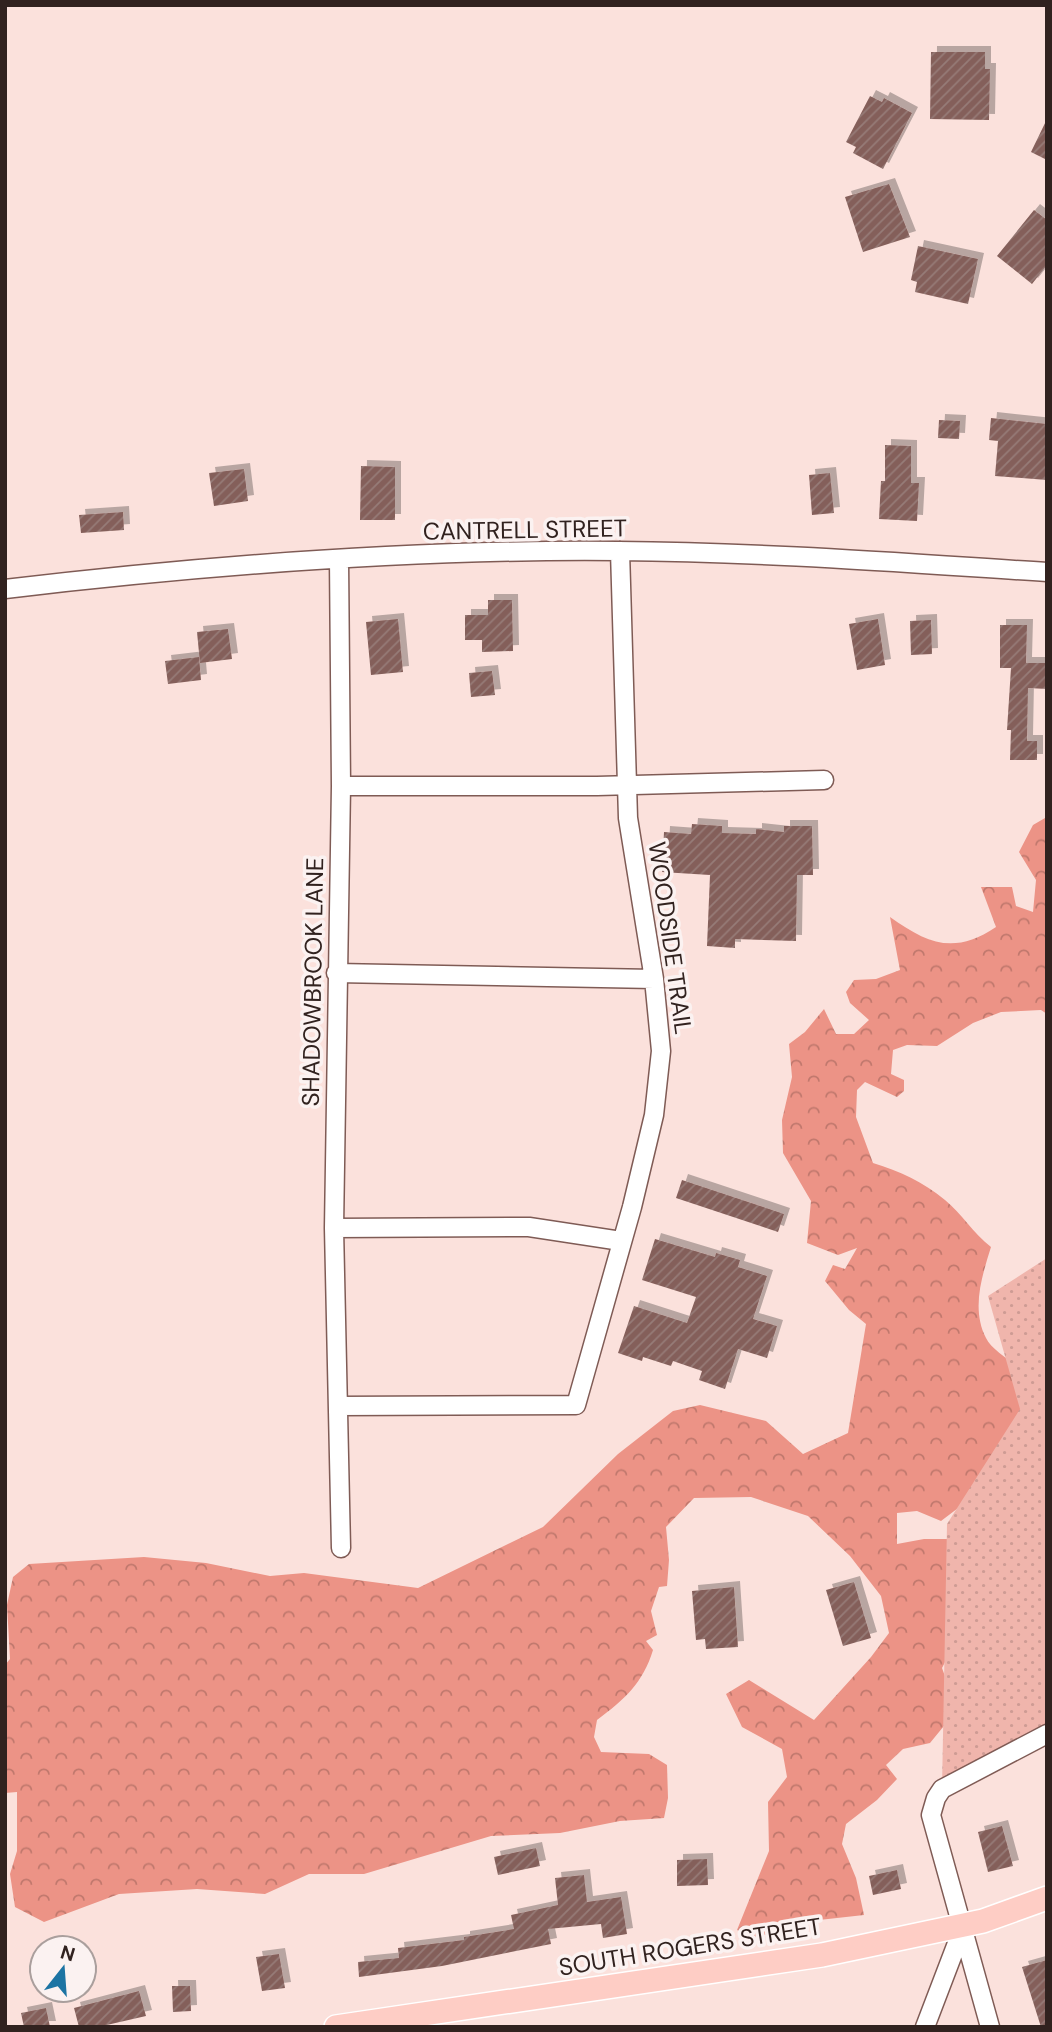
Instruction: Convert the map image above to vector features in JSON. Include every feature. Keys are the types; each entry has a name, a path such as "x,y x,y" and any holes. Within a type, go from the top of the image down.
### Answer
{"main road":[{"name":"SOUTH ROGERS STREET","path":"336,2027 822,1955 964,1925 1047,1898"}],"street":[{"name":"CANTRELL STREET","path":"5,589 185,568 339,559 620,551 808,555 1047,572"},
{"name":"WOODSIDE TRAIL","path":"338,1406 576,1405 654,1115 661,1051 654,979 628,818 620,551"},
{"name":"SHADOWBROOK LANE","path":"339,559 341,786 334,1228 341,1548"},
{"path":"341,786 626,785 824,780"},
{"path":"336,973 654,979"},
{"path":"334,1228 529,1227 621,1241"},
{"path":"990,2027 964,1925 931,1815 942,1789 1047,1734"},
{"path":"925,2027 964,1925"}],"green space":[{"path":"1045,818 1047,1014 1041,1010 1001,1012 973,1023 937,1046 907,1045 893,1050 891,1074 904,1080 904,1091 897,1097 865,1082 857,1090 856,1117 873,1163 911,1178 937,1194 991,1247 980,1292 979,1316 986,1338 993,1348 1028,1373 1029,1421 974,1496 941,1521 917,1511 897,1513 897,1544 924,1539 947,1539 970,1569 965,1623 942,1668 957,1710 930,1743 903,1749 886,1765 897,1779 877,1800 846,1824 842,1844 856,1878 864,1915 819,1920 753,1938 737,1930 769,1851 768,1802 787,1777 782,1749 742,1727 726,1694 749,1680 814,1720 889,1633 881,1596 850,1556 808,1516 751,1497 694,1498 666,1527 669,1560 667,1586 659,1587 651,1611 657,1635 646,1641 653,1650 649,1662 631,1690 597,1720 594,1737 601,1752 649,1754 667,1765 668,1798 664,1818 620,1821 560,1833 491,1836 364,1874 309,1874 265,1894 197,1889 119,1894 44,1922 15,1907 10,1874 17,1851 17,1792 5,1793 5,1665 10,1659 7,1605 13,1577 29,1564 144,1557 206,1563 270,1576 304,1573 418,1588 543,1527 618,1454 673,1411 700,1405 766,1421 803,1454 848,1433 866,1324 849,1310 825,1281 833,1265 845,1269 857,1248 838,1255 807,1243 811,1201 783,1153 782,1120 792,1077 789,1044 805,1032 824,1009 836,1034 854,1034 869,1020 850,1003 846,992 854,980 876,979 900,970 890,917 929,939 954,943 981,936 996,927 981,887 1012,887 1016,906 1033,912 1036,880 1019,852 1033,825"}],"shaded area":[{"path":"1047,1258 1047,1734 942,1789 947,1524 1020,1409 988,1296"}],"building":[{"path":"931,52 985,52 985,69 990,69 989,120 930,119"},
{"path":"870,96 882,102 884,98 912,113 883,169 853,153 856,147 846,142"},
{"path":"1047,119 1047,160 1031,152"},
{"path":"889,184 910,237 863,252 845,197"},
{"path":"1034,210 1047,220 1047,265 1032,284 997,256"},
{"path":"918,246 978,259 968,304 915,292 917,282 911,280"},
{"path":"991,418 1047,424 1047,480 995,476 998,441 989,440"},
{"path":"939,420 960,421 959,439 938,438"},
{"path":"885,445 911,446 911,483 919,483 917,521 879,519 881,481 885,481"},
{"path":"361,466 395,467 395,520 360,520"},
{"path":"244,469 248,501 214,506 209,473"},
{"path":"830,473 834,513 812,515 809,475"},
{"path":"123,512 124,530 81,533 79,515"},
{"path":"488,600 512,600 513,651 482,652 482,640 465,640 465,615 488,615"},
{"path":"398,619 403,672 371,675 366,622"},
{"path":"878,619 885,665 857,670 849,624"},
{"path":"931,620 932,654 911,655 910,621"},
{"path":"1000,625 1027,625 1026,663 1047,663 1047,689 1028,688 1027,741 1037,741 1037,760 1010,760 1011,730 1007,730 1011,668 1000,668"},
{"path":"228,629 232,659 200,663 197,632"},
{"path":"199,657 201,680 168,684 165,661"},
{"path":"492,671 495,695 471,697 469,673"},
{"path":"692,824 722,826 722,833 756,834 756,829 784,832 784,826 812,826 813,875 797,875 796,941 735,939 735,948 707,946 710,875 662,872 664,832 691,834"},
{"path":"682,1180 784,1214 778,1232 676,1198"},
{"path":"655,1239 715,1257 716,1253 740,1260 738,1267 767,1276 753,1319 777,1326 767,1358 738,1349 725,1389 699,1380 702,1371 673,1361 671,1366 618,1353 634,1306 687,1323 696,1297 642,1280"},
{"path":"854,1582 871,1638 843,1646 826,1590"},
{"path":"734,1587 738,1647 706,1649 705,1639 696,1640 692,1591"},
{"path":"1002,1826 1013,1866 988,1872 978,1832"},
{"path":"536,1848 540,1866 498,1875 494,1857"},
{"path":"707,1859 708,1885 677,1886 677,1860"},
{"path":"897,1870 901,1889 873,1895 869,1876"},
{"path":"584,1875 587,1902 621,1897 627,1934 603,1938 601,1924 548,1929 551,1944 442,1966 359,1977 358,1962 399,1958 398,1948 464,1940 464,1937 514,1929 511,1915 558,1905 555,1878"},
{"path":"279,1954 285,1988 262,1991 256,1957"},
{"path":"1047,1960 1047,2027 1041,2027 1022,1967"},
{"path":"172,1986 190,1986 191,2011 173,2012"},
{"path":"139,1991 146,2016 98,2027 79,2027 74,2008 98,2004 98,2002"},
{"path":"46,2008 50,2027 24,2027 21,2013"}]}
